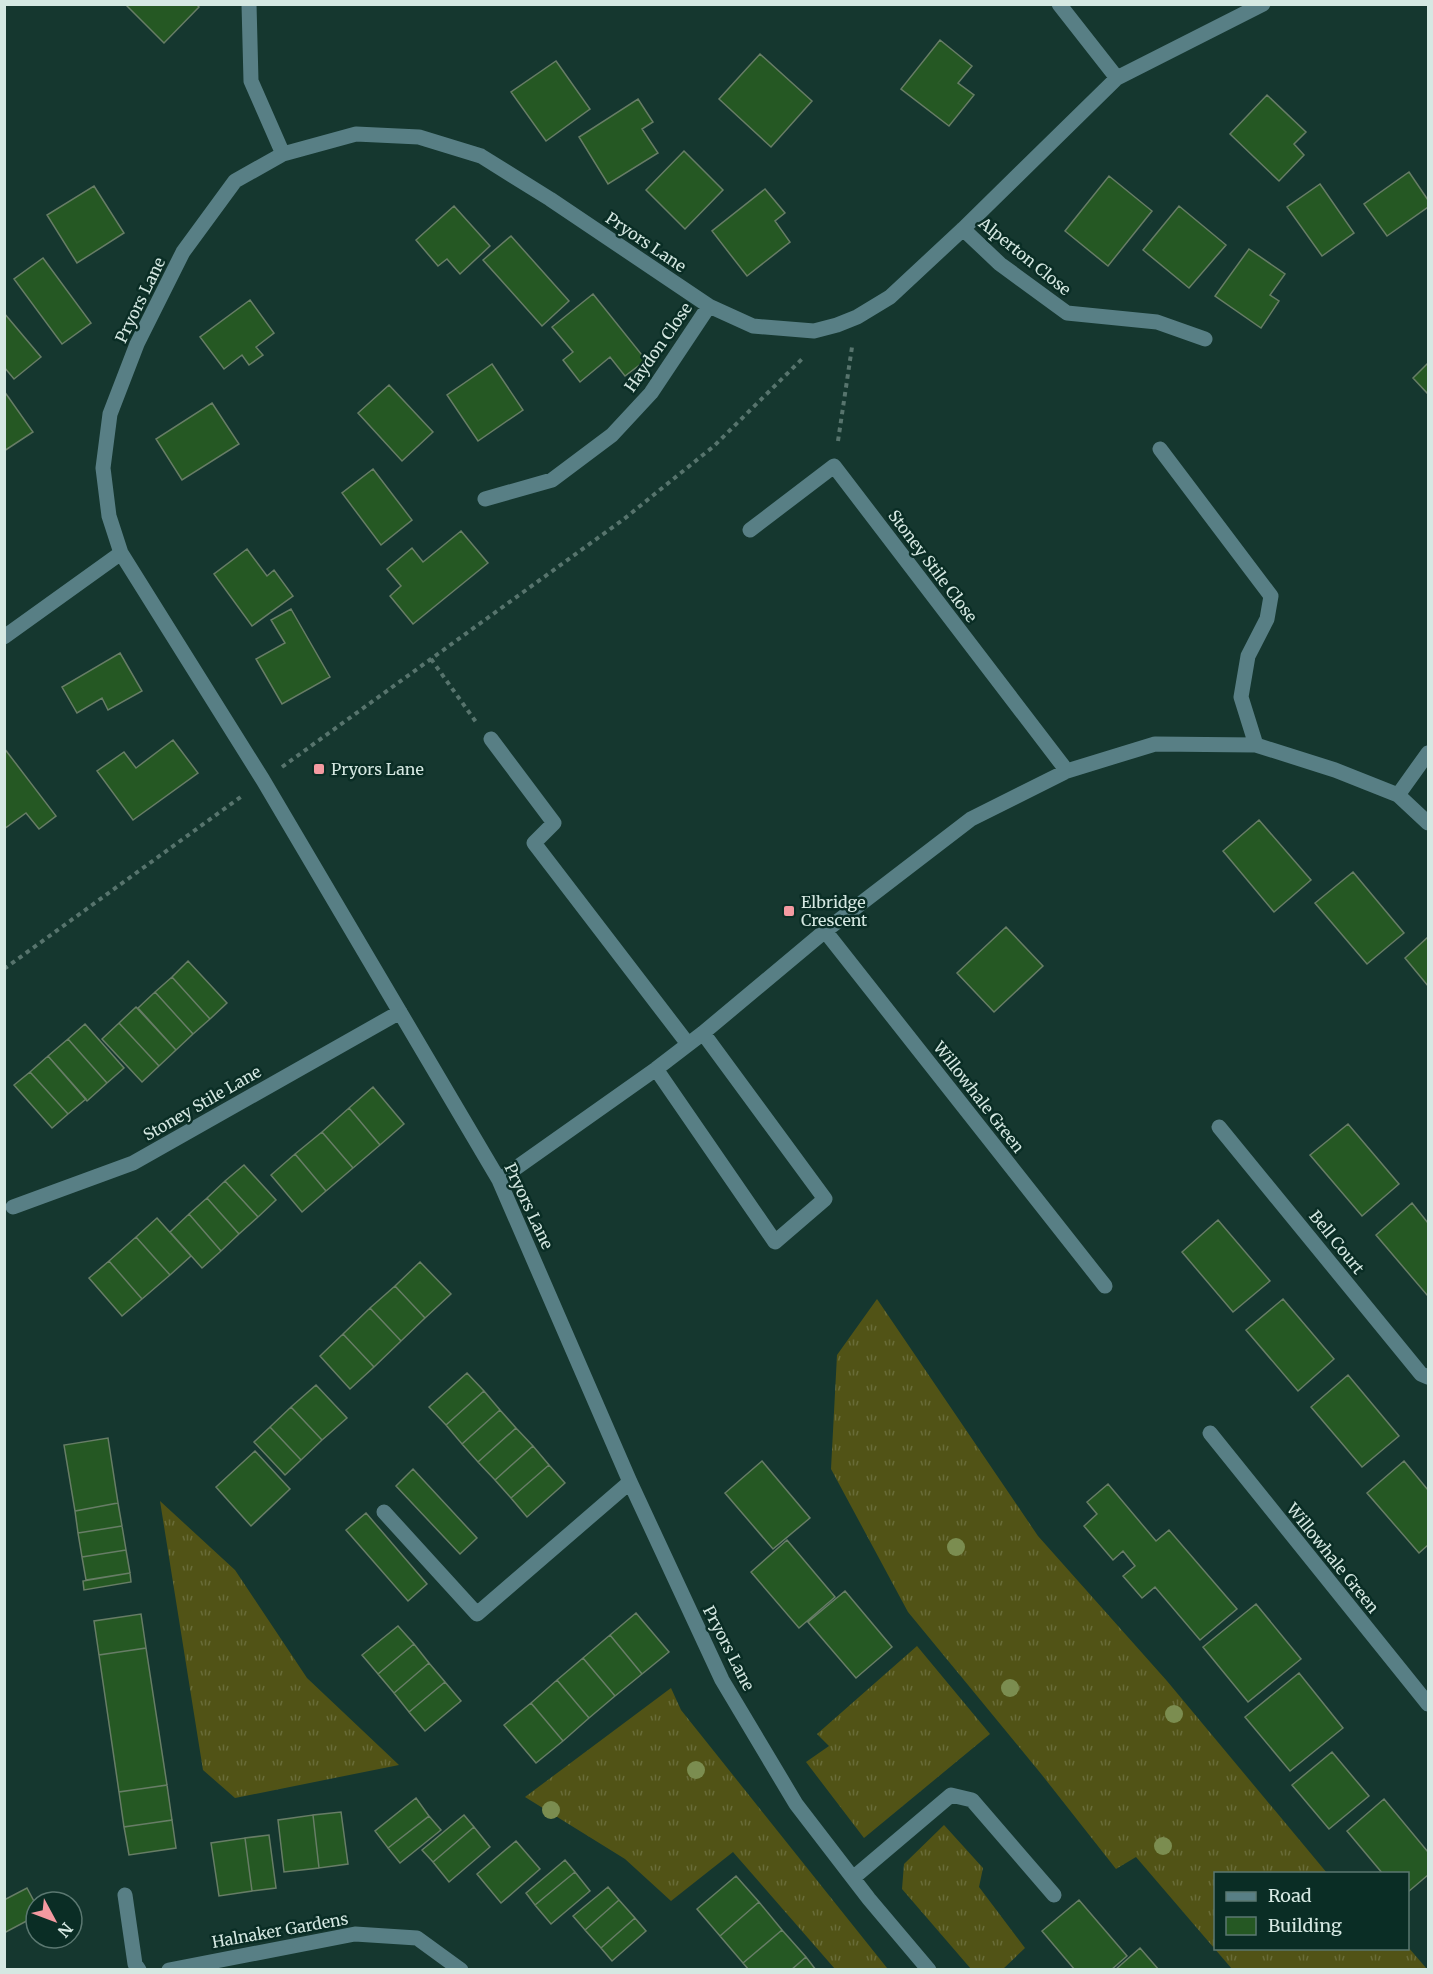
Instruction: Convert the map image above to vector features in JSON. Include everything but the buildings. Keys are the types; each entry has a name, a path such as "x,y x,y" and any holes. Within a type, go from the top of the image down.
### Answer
{"street":[{"path":"249,4 251,81 283,154"},
{"path":"1059,4 1117,78"},
{"name":"Pryors Lane","path":"929,1970 796,1804 722,1680 630,1482 499,1180 263,780 121,553 109,516 103,468 110,414 137,344 183,252 235,181 283,154 356,134 419,137 481,156 550,199 709,306 753,326 814,331 837,326 890,297 963,230 1117,78 1263,4"},
{"name":"Alperton Close","path":"963,230 1000,264 1067,312 1157,322 1205,339"},
{"name":"Haydon Close","path":"485,499 552,480 612,435 651,393 709,306"},
{"path":"1160,449 1271,596 1267,619 1248,656 1241,697 1256,745"},
{"path":"750,530 834,466"},
{"name":"Stoney Stile Close","path":"834,466 1067,771"},
{"path":"4,637 121,553"},
{"path":"491,740 554,823 534,843 688,1044"},
{"path":"499,1180 656,1069 703,1033 825,931 971,819 1067,771 1155,744 1256,745 1335,770 1398,795 1428,823"},
{"path":"1398,795 1428,753"},
{"name":"Willowhale Green","path":"825,931 1105,1286"},
{"name":"Stoney Stile Lane","path":"13,1207 133,1163 400,1012"},
{"path":"656,1069 775,1242 825,1199 703,1033"},
{"name":"Bell Court","path":"1220,1127 1421,1374 1428,1377"},
{"name":"Willowhale Green","path":"1210,1433 1428,1704"},
{"path":"384,1512 477,1614 630,1482"},
{"path":"853,1878 951,1795 972,1800 1054,1895"},
{"path":"125,1894 135,1964 139,1970"},
{"name":"Halnaker Gardens","path":"169,1970 355,1934 417,1938 461,1970"}],"path":[{"path":"834,466 857,317"},
{"path":"4,969 624,519 714,446 777,382 837,326"},
{"path":"431,659 466,710 491,740"}],"green space":[{"path":"877,1299 1038,1536 1167,1681 1326,1872 1214,1872 1214,1948 1136,1857 1116,1869 908,1612 831,1469 837,1355"},
{"path":"160,1501 235,1570 307,1678 399,1765 235,1798 203,1770"},
{"path":"917,1646 990,1734 864,1838 806,1762 829,1746 817,1734"},
{"path":"671,1688 681,1710 887,1968 883,1970 835,1969 733,1852 671,1901 625,1859 525,1797"},
{"path":"944,1825 983,1868 979,1887 1025,1948 1003,1969 971,1969 902,1889 904,1864"},
{"path":"1409,1948 1427,1969 1232,1969 1216,1950 1409,1950"}],"place":[{"name":"Pryors Lane","path":"319,769"},
{"name":"Elbridge Crescent","path":"789,911"}]}
